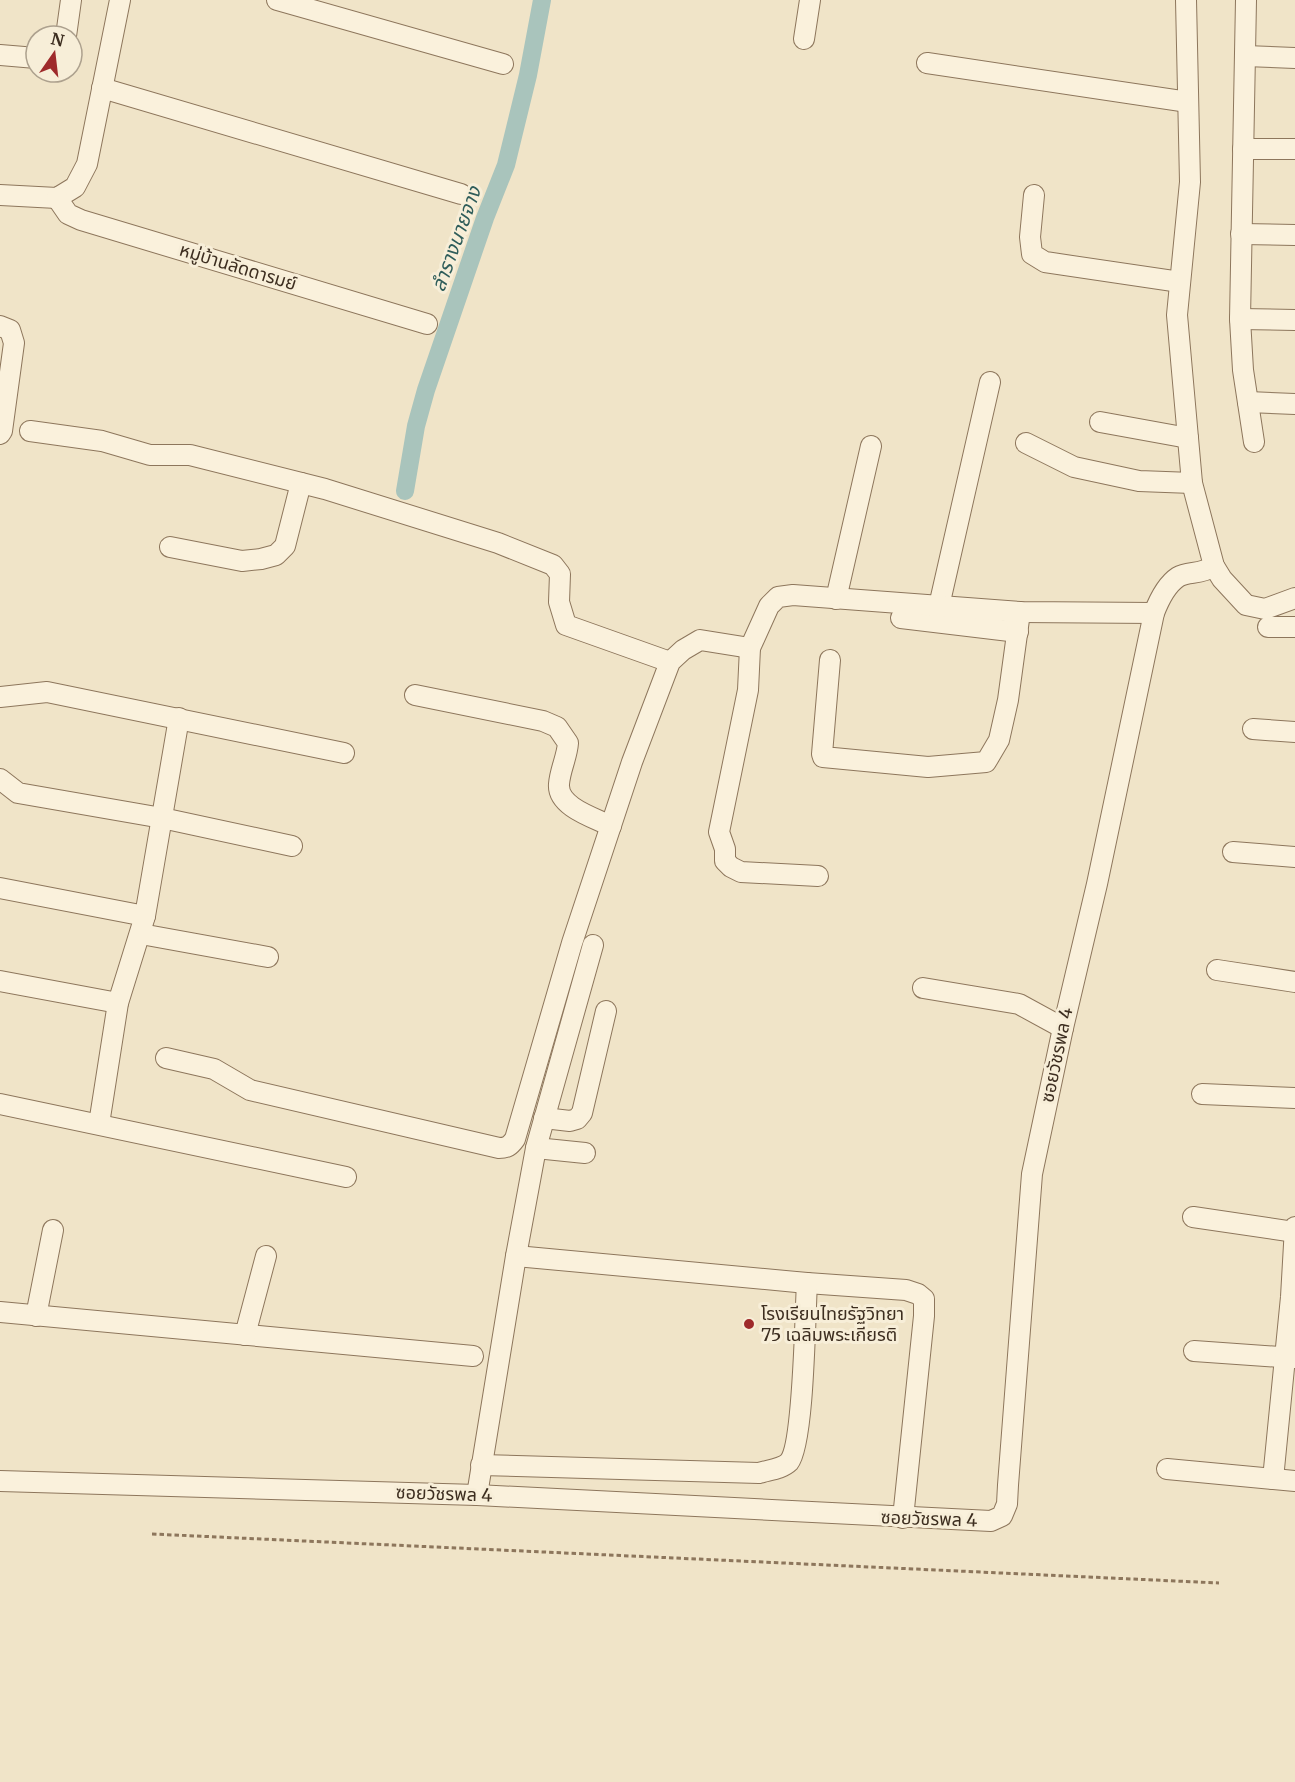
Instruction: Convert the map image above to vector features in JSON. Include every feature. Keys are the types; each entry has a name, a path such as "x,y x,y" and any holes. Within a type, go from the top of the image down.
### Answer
{"street":[{"path":"68,24 71,0"},
{"path":"0,195 57,198 75,187 87,164 120,0"},
{"path":"277,0 503,64"},
{"path":"804,39 810,0"},
{"path":"1186,0 1190,182 1177,315 1192,483 1214,566 1222,579 1246,605 1265,609 1295,598"},
{"path":"1246,0 1240,319 1243,370 1254,442"},
{"path":"0,55 24,57"},
{"path":"1245,56 1295,58"},
{"path":"927,63 1188,102"},
{"path":"102,88 461,194"},
{"path":"1243,149 1295,149"},
{"path":"1034,195 1030,237 1032,254 1045,262 1180,282"},
{"name":"หมู่บ้านลัดดารมย์","path":"57,198 68,214 81,220 427,324"},
{"path":"1241,234 1295,235"},
{"path":"1240,319 1295,320"},
{"path":"0,326 10,330 14,343 4,384 0,434"},
{"path":"939,606 990,382"},
{"path":"1248,402 1295,404"},
{"path":"1100,422 1188,438"},
{"path":"30,431 102,441 150,455 190,455 301,483 498,543 553,566 560,574 559,602 566,625 670,662"},
{"path":"1026,443 1074,467 1139,481 1192,483"},
{"path":"836,599 871,446"},
{"path":"170,547 242,561 276,555 285,546 301,483"},
{"name":"ซอยวัชรพล 4","path":"0,1481 477,1495 903,1518 991,1521 1002,1516 1007,1504 1032,1174 1097,884 1154,613 1161,595 1178,577 1205,572 1214,566"},
{"path":"818,876 741,872 725,861 725,849 719,832 748,690 750,648 769,606 778,597 793,595 939,606 1019,622"},
{"path":"901,618 1019,622 1154,613"},
{"path":"830,660 822,754 824,757 928,767 986,762 999,740 1008,700 1019,622"},
{"path":"1268,627 1295,627"},
{"path":"166,1058 214,1069 250,1090 506,1148 515,1139 572,943 632,762 670,662 683,650 700,640 750,648"},
{"path":"0,698 47,692 344,753"},
{"path":"415,695 543,721 557,727 568,743 567,758 559,786 561,797 571,806 611,826"},
{"path":"99,1124 118,1004 143,926 179,718"},
{"path":"1253,729 1295,732"},
{"path":"0,779 18,793 162,818 292,846"},
{"path":"1233,852 1295,857"},
{"path":"0,888 268,957"},
{"path":"477,1495 536,1148 594,945"},
{"path":"1217,970 1295,982"},
{"path":"0,981 118,1004"},
{"path":"923,988 1019,1004 1063,1028"},
{"path":"544,1118 570,1121 578,1119 582,1113 606,1011"},
{"path":"1202,1094 1295,1098"},
{"path":"0,1104 346,1177"},
{"path":"536,1148 585,1153"},
{"path":"1192,1216 1295,1230 1289,1358 1273,1479"},
{"path":"36,1316 53,1230"},
{"path":"245,1335 266,1256"},
{"path":"516,1256 906,1290 918,1294 924,1299 924,1316 903,1518"},
{"path":"481,1465 759,1473 781,1467 789,1461 799,1431 807,1283"},
{"path":"0,1312 473,1356"},
{"path":"1194,1351 1289,1358"},
{"path":"1167,1468 1295,1481"}],"path":[{"path":"152,1534 1219,1584"}],"waterway":[{"name":"ลำรางนายจาง","path":"405,491 416,426 426,390 485,218 506,165 528,75 542,0"}],"place":[{"name":"โรงเรียนไทยรัฐวิทยา 75 เฉลิมพระเกียรติ","path":"749,1324"}]}
